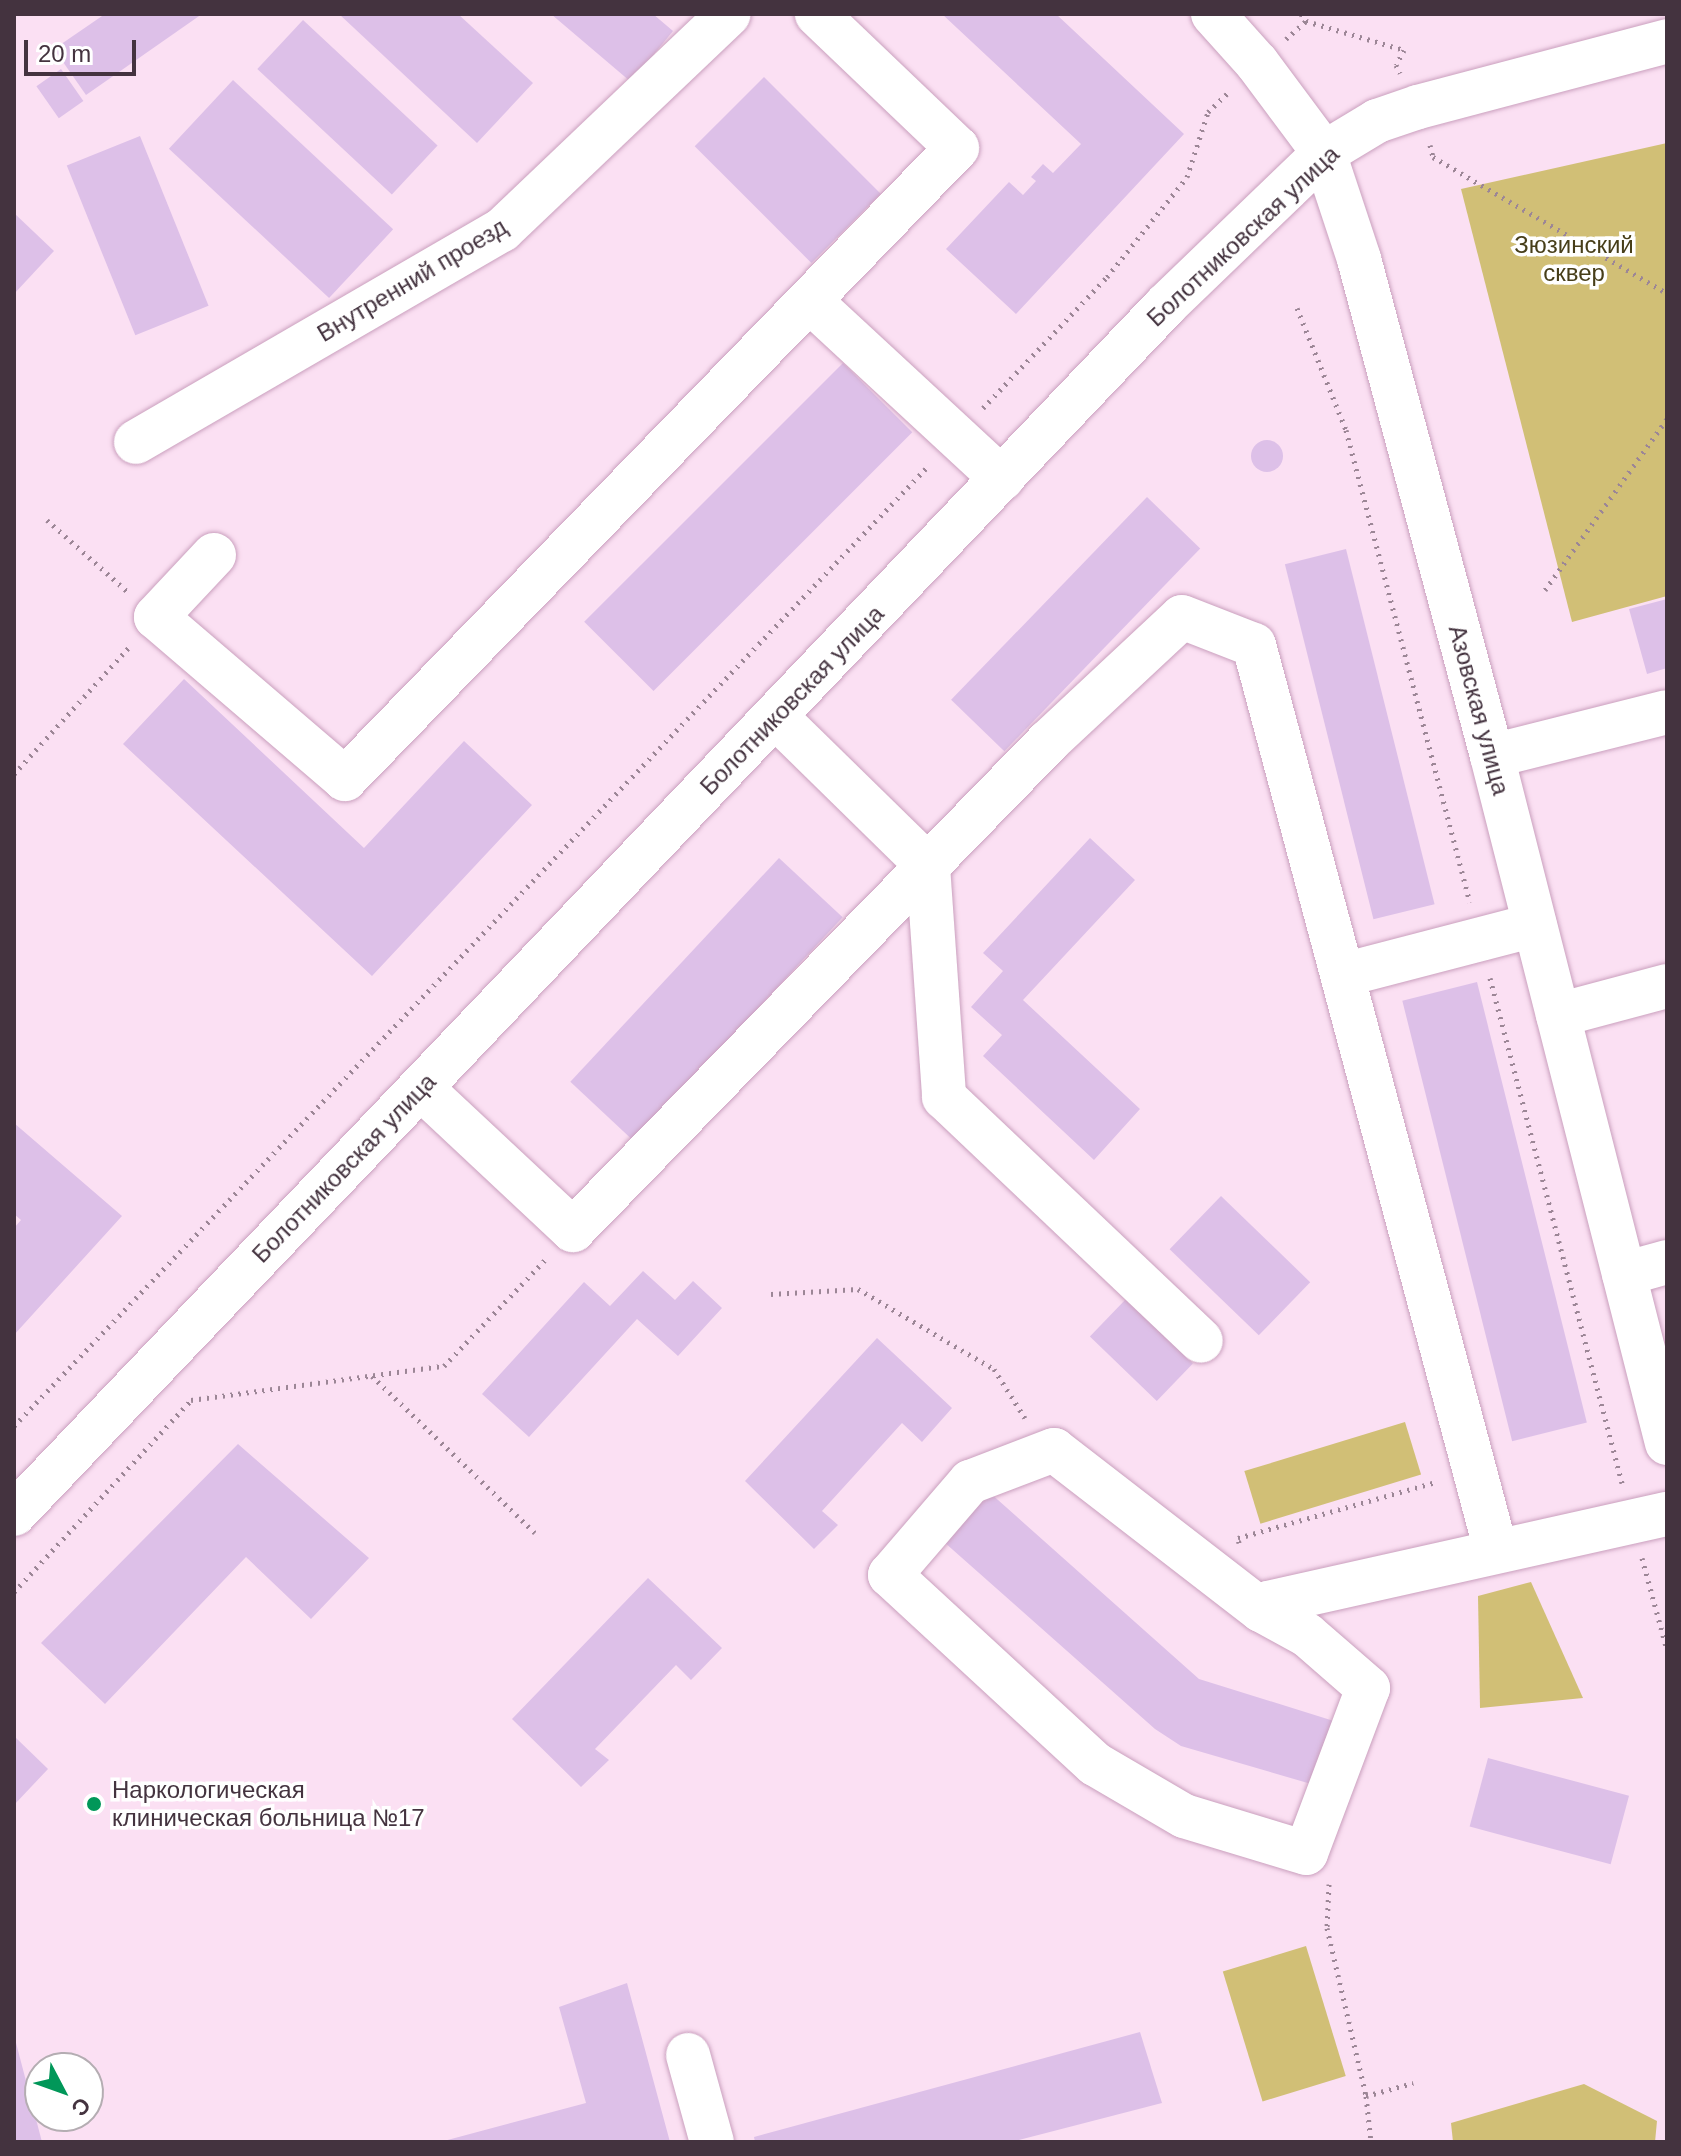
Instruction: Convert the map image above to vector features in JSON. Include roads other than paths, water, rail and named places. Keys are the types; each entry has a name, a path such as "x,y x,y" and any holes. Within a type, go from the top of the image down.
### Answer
{"street":[{"name":"Внутренний проезд","path":"136,442 502,230 729,14"},
{"path":"214,555 156,617 345,779 811,302 957,148 817,14"},
{"name":"Азовская улица","path":"1213,14 1257,63 1324,153 1359,259 1492,756 1667,1443"},
{"name":"Болотниковская улица","path":"14,1514 1165,306 1324,153 1377,121 1418,107 1667,41"},
{"path":"811,302 1002,479"},
{"path":"421,1088 573,1230 1048,742 1182,617 1254,645 1496,1551"},
{"path":"1492,756 1667,712"},
{"path":"776,717 928,866 944,1097 1201,1341"},
{"path":"1343,975 1535,925"},
{"path":"1558,1015 1667,986"},
{"path":"1624,1274 1667,1262"},
{"path":"1252,1603 1307,1635 1368,1688 1306,1853 1184,1816 1095,1764 890,1575 970,1482 1054,1450 1252,1603 1268,1603 1667,1514"},
{"path":"688,2055 712,2142"}],"place":[{"name":"Наркологическая клиническая больница №17","path":"94,1804"}],"park label":[{"name":"Зюзинский сквер","path":"1574,259"}]}
